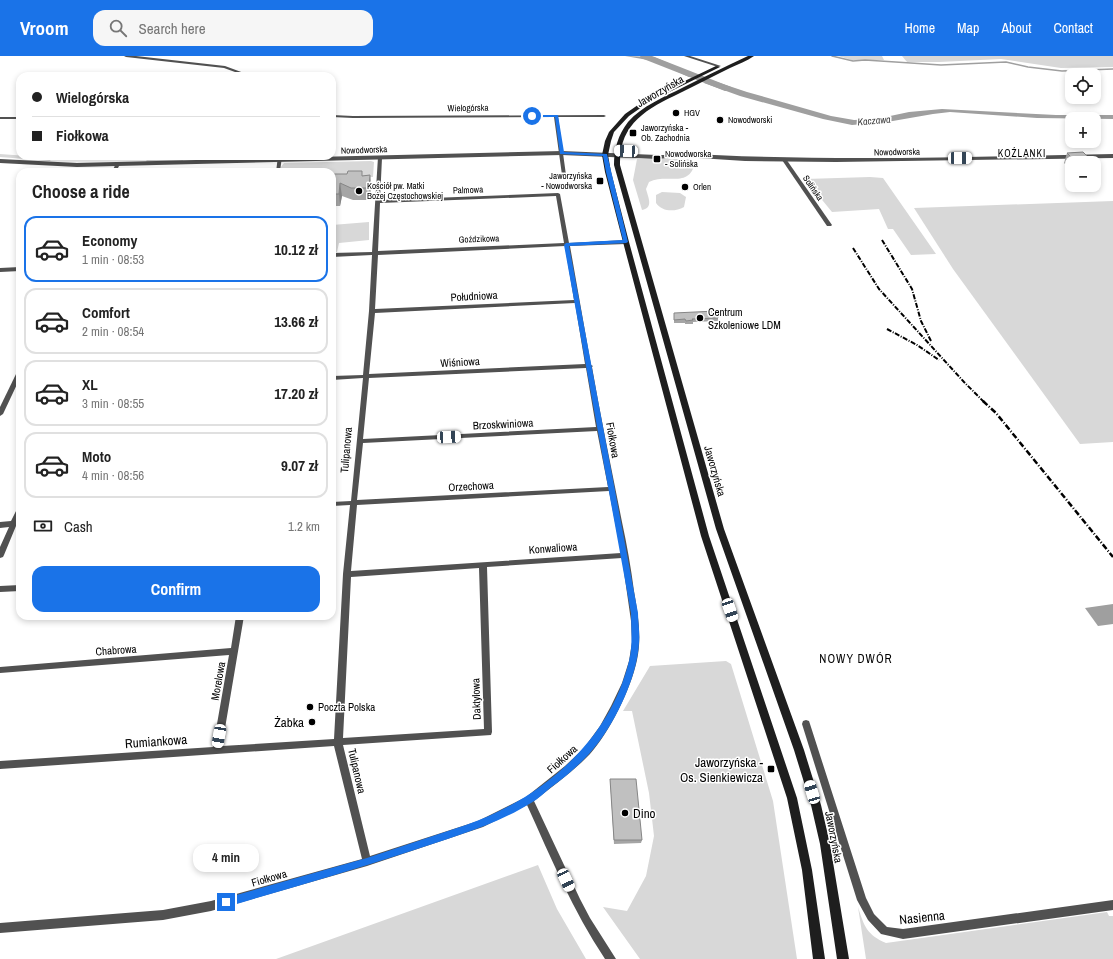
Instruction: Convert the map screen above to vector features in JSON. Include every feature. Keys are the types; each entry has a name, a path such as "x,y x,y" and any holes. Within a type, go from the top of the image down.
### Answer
{"main road":[{"name":"Jaworzyńska","path":"606,153 612,132 627,115 647,101 740,56"},
{"name":"Jaworzyńska","path":"752,56 656,103 635,118 622,136 617,153 618,168 707,486 742,594 799,750 816,805 825,844 843,959"},
{"path":"606,153 608,172 626,242 705,536 792,798 807,870 819,959"}],"street":[{"path":"126,56 225,66 241,72"},
{"path":"158,60 163,56"},
{"path":"686,56 719,66"},
{"name":"Wielogórska","path":"336,116 604,116"},
{"path":"556,116 564,175"},
{"path":"0,118 16,118"},
{"name":"Nowodworska","path":"336,158 562,153 617,153 784,160 1113,156"},
{"name":"Tulipanowa","path":"367,862 338,743 347,574 364,377 372,311 380,158"},
{"name":"Nowodworska","path":"0,161 51,164 118,164 226,160"},
{"name":"Solińska","path":"784,160 829,225"},
{"path":"116,168 118,164"},
{"name":"Palmowa","path":"378,202 558,194"},
{"name":"Fiołkowa","path":"0,928 163,915 198,909 367,862 480,824 529,800 568,769 587,751 603,729 616,707 633,661 636,635 634,610 625,555 611,489 558,194"},
{"name":"Goździkowa","path":"336,255 626,242"},
{"path":"0,270 16,269"},
{"name":"Południowa","path":"372,311 578,301"},
{"name":"Wiśniowa","path":"336,378 590,366"},
{"path":"0,414 16,380"},
{"name":"Brzoskwiniowa","path":"359,441 600,429"},
{"name":"Orzechowa","path":"336,504 611,489"},
{"path":"0,524 16,524"},
{"path":"0,555 16,526"},
{"name":"Konwaliowa","path":"347,574 625,555"},
{"name":"Daktylowa","path":"338,743 488,732 483,564"},
{"path":"0,589 16,588"},
{"name":"Morelowa","path":"217,750 239,620"},
{"name":"Chabrowa","path":"0,670 234,651"},
{"name":"Nasienna","path":"806,724 862,900 871,917 885,931 903,934 1113,904"},
{"name":"Rumiankowa","path":"0,765 338,743"},
{"path":"529,800 577,904 611,959"}],"shaded area":[{"path":"838,56 882,56 884,60 852,60"},
{"path":"902,56 1113,56 1113,67 1061,68 1001,59 907,62"},
{"path":"0,154 16,155 16,158 0,157"},
{"path":"637,159 687,159 695,162 692,170 683,178 663,179 649,182 646,189 649,205 646,209 642,210 633,180"},
{"path":"147,160 183,160 183,161 146,162"},
{"path":"371,161 374,162 373,177 336,178 336,168 281,168 284,163"},
{"path":"883,178 936,254 911,255 893,229 888,229 879,209 832,212 805,179"},
{"path":"662,192 680,193 686,197 684,207 677,210 665,210 659,206 656,203 656,195"},
{"path":"1113,201 1113,442 1080,444 953,269 914,208"},
{"path":"369,222 369,240 339,243 336,252 336,225"},
{"path":"726,661 731,664 773,801 797,959 640,959 603,907 627,911 646,876 654,836 649,793 632,711 623,711 650,666"},
{"path":"538,865 557,909 586,959 276,959"},
{"path":"858,907 864,925 870,933 874,937 886,943 1107,912 1109,916 1113,916 1113,959 866,959"}],"water":[{"path":"625,56 654,57 694,74 689,77 654,61"},
{"path":"711,80 831,116 854,120 876,119 909,112 942,109 1065,115 1065,118 950,112 887,122 852,125 823,119 740,96 704,83"},
{"path":"1101,115 1113,115 1113,119 1101,119"},
{"path":"1113,604 1113,624 1098,626 1085,608"}],"building":[{"path":"1083,152 1087,156 1070,156 1067,153"},
{"path":"348,171 362,171 362,176 370,175 369,188 351,188 340,183 339,194 336,194 336,174 347,174"},
{"path":"716,311 718,318 692,319 693,320 686,321 685,319 674,320 674,313"},
{"name":"Dino","path":"610,779 636,779 642,840 614,840"}],"waterway":[{"name":"Kaczawa","path":"644,56 728,89"},
{"path":"832,56 853,61 865,60 941,65 1006,62 1028,67 1062,71 1113,69"}],"railway":[{"path":"882,240 912,289 921,321 931,341"},
{"path":"853,248 879,289 983,401"},
{"path":"887,329 917,345 939,360"},
{"path":"983,401 996,413 1113,557"}],"place":[{"name":"HGV","path":"676,113"},
{"name":"Nowodworski","path":"720,120"},
{"name":"Jaworzyńska - Ob. Zachodnia","path":"633,133"},
{"name":"Nowodworska - Solińska","path":"657,159"},
{"name":"Jaworzyńska - Nowodworska","path":"600,181"},
{"name":"Orlen","path":"685,187"},
{"name":"Kościół pw. Matki Bożej Częstochowskiej","path":"359,191"},
{"name":"Centrum Szkoleniowe LDM","path":"700,318"},
{"name":"Poczta Polska","path":"310,707"},
{"name":"Żabka","path":"312,722"},
{"name":"Jaworzyńska - Os. Sienkiewicza","path":"771,769"},
{"name":"Dino","path":"625,813"}],"district":[{"name":"KOŹLANKI","path":"1022,153"},
{"name":"NOWY DWÓR","path":"856,659"}],"route":[{"path":"226,902 367,862 466,829 480,824 529,800 568,769 587,751 603,729 616,707 626,682 633,661 636,642 634,613 625,555 611,489 590,366 566,245 626,242 605,155 562,153 556,116 532,116"}]}
